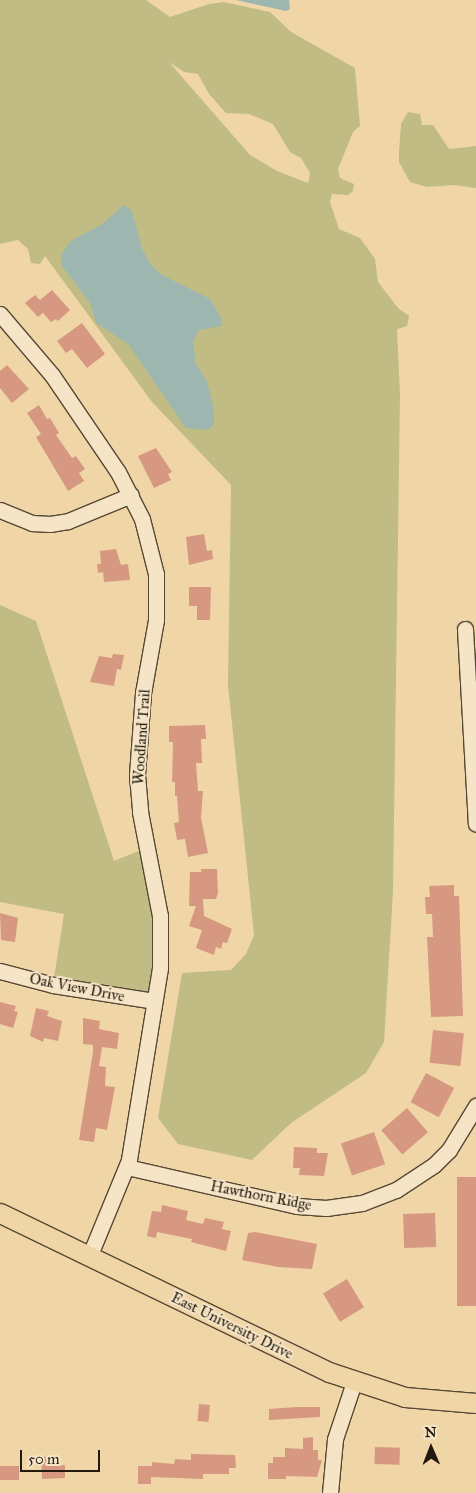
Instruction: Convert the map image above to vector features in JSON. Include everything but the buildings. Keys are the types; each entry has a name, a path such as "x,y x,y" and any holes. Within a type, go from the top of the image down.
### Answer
{"main road":[{"name":"East University Drive","path":"0,1213 304,1361 354,1382 414,1398 476,1403"}],"street":[{"name":"Woodland Trail","path":"0,314 68,397 131,495 151,546 157,599 140,725 137,775 140,812 160,916 161,951 127,1167 89,1257"},
{"path":"0,510 32,523 59,523 131,495"},
{"path":"465,629 476,824"},
{"name":"Oak View Drive","path":"0,971 70,989 154,1001"},
{"name":"Hawthorn Ridge","path":"127,1167 296,1206 338,1207 379,1197 416,1178 471,1129 476,1106"},
{"path":"330,1493 335,1439 354,1382"}],"shaded area":[{"path":"0,0 146,0 170,17 209,4 224,2 270,12 291,32 355,68 360,126 353,132 338,169 340,178 354,184 353,191 348,195 332,194 330,202 339,229 360,238 375,259 378,282 398,308 409,316 407,326 397,329 400,395 393,892 384,1042 366,1073 291,1123 252,1160 178,1144 158,1118 182,973 231,970 246,954 254,935 228,685 231,485 152,402 45,256 40,264 31,263 28,249 18,240 0,244","holes":["169,62 184,72 198,74 209,94 226,113 249,114 273,124 290,152 301,158 310,173 308,183 277,171 250,155"]},
{"path":"408,112 420,114 422,125 433,125 449,149 476,146 476,188 454,185 427,187 410,182 399,162 401,124"},
{"path":"0,605 36,621 114,861 146,848 155,883 154,1001 53,985 64,914 0,902"}],"water":[{"path":"236,0 289,0 290,9 286,11"},
{"path":"124,205 132,211 142,249 152,266 162,275 210,299 221,318 222,326 199,330 193,342 196,364 207,381 214,410 214,425 208,430 186,428 128,344 96,323 90,303 61,265 61,255 71,241 102,224"}]}
